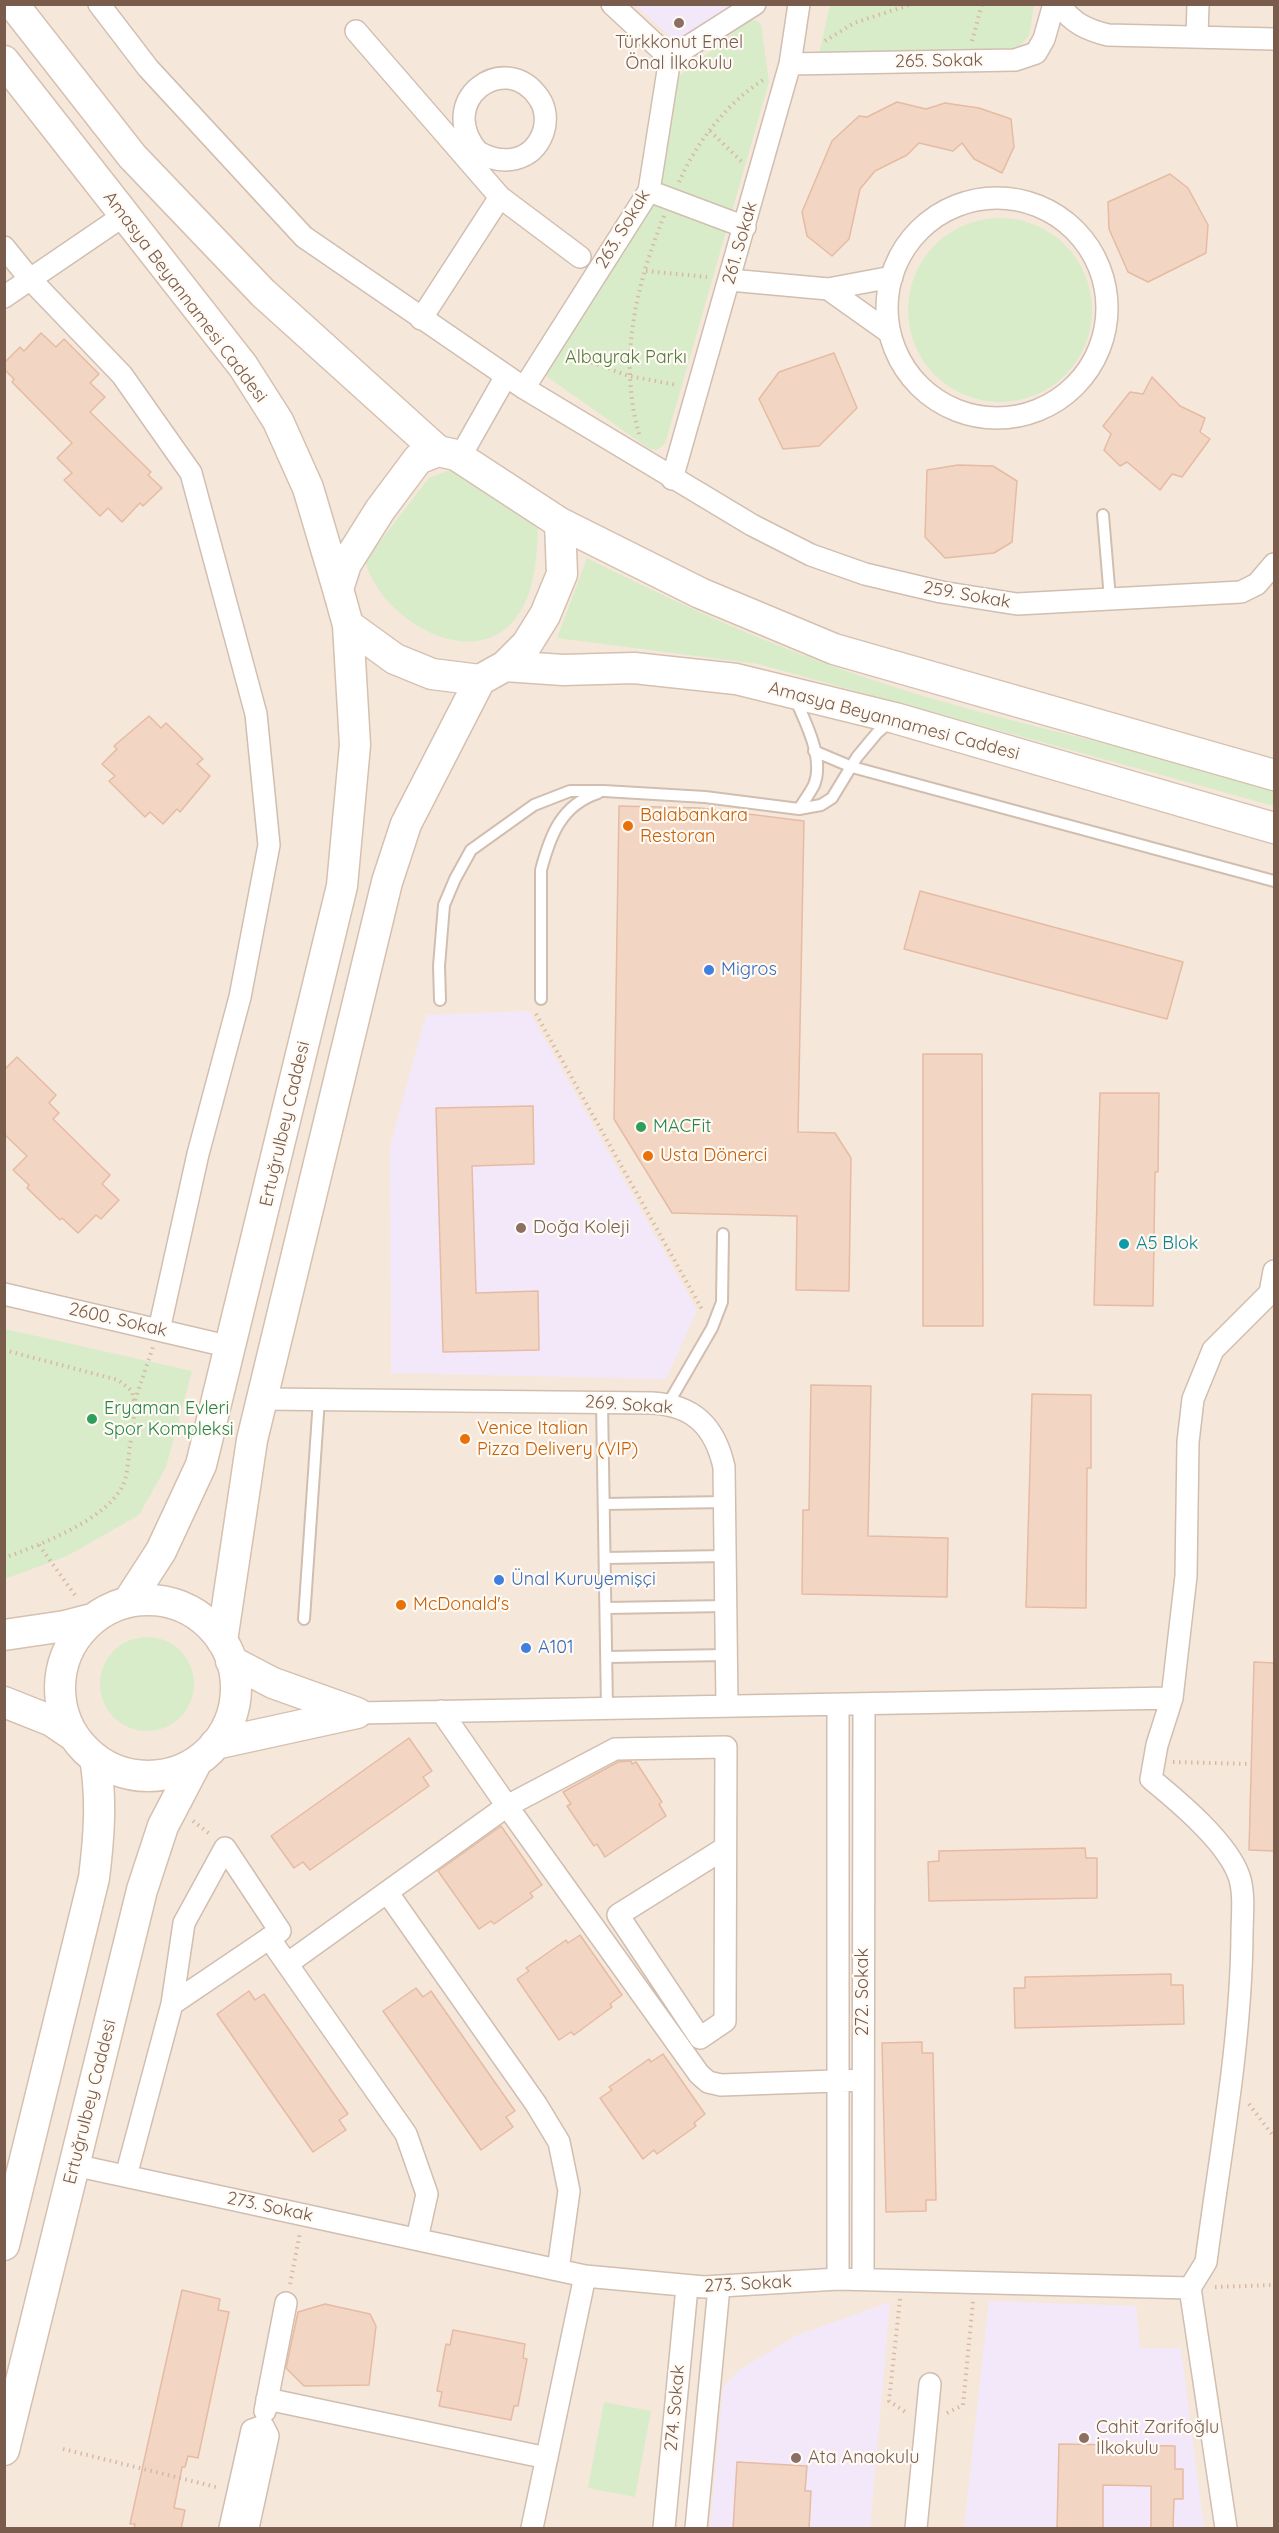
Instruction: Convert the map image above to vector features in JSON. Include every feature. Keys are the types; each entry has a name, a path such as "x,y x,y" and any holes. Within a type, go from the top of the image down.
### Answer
{"main road":[{"path":"13,4 132,156 247,276 449,454 560,524 700,593 834,649 1275,775"},
{"name":"Amasya Beyannamesi Caddesi","path":"4,61 123,216 243,366 278,421 308,488 348,625 395,659 432,675 634,668 685,671 792,692 895,718 1275,828"},
{"path":"338,589 346,564 380,510 418,459 449,454"},
{"path":"206,1753 228,1724 234,1702 235,1678 226,1651 252,1440 387,882 406,824 493,673 528,644 545,615 562,574 560,524"},
{"name":"Ertuğrulbey Caddesi","path":"128,1602 162,1551 201,1465 342,886 355,745 348,625"},
{"path":"74,1736 62,1704 60,1687 64,1661 75,1638 92,1619 109,1608 128,1602 153,1600 177,1605 199,1616 226,1651 273,1683 357,1713"},
{"path":"4,1635 65,1626 92,1619"},
{"path":"4,1702 52,1721 74,1736 95,1758 119,1771 145,1776 172,1773 206,1753 357,1713"},
{"name":"Ertuğrulbey Caddesi","path":"4,2450 142,1890 163,1826 206,1753"},
{"path":"4,2246 94,1878 100,1791 95,1758"}],"street":[{"name":"259. Sokak","path":"99,4 148,68 304,237 524,388 672,479 752,525 811,555 865,574 941,592 1017,604 1241,592 1257,584 1275,564"},
{"path":"612,4 670,58 755,4"},
{"name":"261. Sokak","path":"672,479 790,64 799,4"},
{"name":"265. Sokak","path":"790,64 1015,60 1036,53 1044,39 1054,4"},
{"path":"1059,4 1067,16 1087,30 1108,35 1275,39"},
{"path":"1197,37 1198,4"},
{"path":"356,31 474,157 500,197 580,258"},
{"name":"263. Sokak","path":"524,388 649,191 670,58"},
{"path":"649,191 745,227"},
{"path":"421,319 500,197"},
{"path":"1013,198 1048,209 1077,231 1098,262 1108,297 1105,334 1094,360 1090,368 1065,396 1033,413 997,419 961,413 928,395 904,367 890,333 887,300 894,267 913,236 941,212 976,199 1013,198"},
{"path":"4,297 123,216"},
{"path":"4,248 30,279 122,375 191,473 256,714 269,845 240,997 198,1154 159,1330"},
{"path":"730,280 828,289 892,278"},
{"path":"828,289 890,333"},
{"path":"449,454 506,376"},
{"path":"1226,2529 1190,2288 1206,2262 1241,1984 1242,1893 1239,1877 1232,1861 1189,1810 1151,1779 1172,1698 1186,1576 1188,1442 1193,1399 1214,1350 1269,1293 1275,1271"},
{"name":"2600. Sokak","path":"4,1294 231,1347"},
{"name":"269. Sokak","path":"262,1399 602,1402 668,1404 686,1410 707,1427 720,1446 724,1467 727,1705"},
{"path":"357,1713 1172,1698"},
{"name":"272. Sokak","path":"862,2279 864,1704"},
{"name":"272. Sokak","path":"838,1705 838,2279"},
{"path":"441,1711 699,2074 708,2082 721,2085 863,2080"},
{"path":"287,1964 507,1806 615,1749 726,1747 725,2021 700,2038 618,1915 725,1848"},
{"path":"126,2176 172,2004 184,1923 225,1848 280,1931 172,2004"},
{"path":"387,1892 536,2104 559,2142 569,2191 558,2270"},
{"path":"269,1938 406,2134 427,2194 417,2239"},
{"name":"273. Sokak","path":"74,2165 585,2276 687,2287 862,2279 1190,2288"},
{"path":"532,2529 585,2276"},
{"name":"274. Sokak","path":"664,2529 687,2287"},
{"name":"274. Sokak","path":"696,2529 719,2287"},
{"path":"248,2529 268,2436 262,2426 286,2303"},
{"path":"916,2529 930,2384"},
{"path":"267,2399 547,2458"},
{"path":"230,2529 252,2430 262,2426"}],"lane":[{"path":"1103,515 1110,599"},
{"path":"792,692 814,751 817,771 815,783 799,809"},
{"path":"440,1000 439,966 444,905 471,850 534,805 570,791 604,791 705,797 799,809 821,805 832,798 877,733 895,718"},
{"path":"814,751 852,767 1275,881"},
{"path":"540,999 541,870 546,849 555,826 571,808 588,796 604,791"},
{"path":"668,1404 712,1328 722,1302 723,1234"},
{"path":"304,1619 319,1399"},
{"path":"602,1402 607,1708"},
{"path":"604,1504 725,1502"},
{"path":"605,1558 725,1556"},
{"path":"606,1608 726,1606"},
{"path":"607,1656 727,1655"}],"path":[{"path":"649,465 638,431 629,376 628,348 633,316 645,271 671,199 693,153 710,131 745,95 790,64 854,23 896,6 912,4"},
{"path":"967,61 982,4"},
{"path":"710,131 758,179"},
{"path":"645,271 730,280"},
{"path":"551,346 590,364 629,376 698,389"},
{"path":"533,1009 712,1328"},
{"path":"134,1401 159,1330"},
{"path":"4,1350 118,1380 132,1391 136,1407 124,1484 115,1499 102,1510 39,1545 4,1558"},
{"path":"39,1545 92,1619"},
{"path":"1154,1761 1251,1764"},
{"path":"174,1804 225,1848"},
{"path":"1230,2076 1275,2137"},
{"path":"286,2303 303,2215"},
{"path":"902,2280 889,2401 926,2425 963,2404 975,2282"},
{"path":"1190,2288 1275,2285"},
{"path":"63,2449 238,2492"}],"shaded area":[{"path":"5,5 1274,5 1274,2528 5,2528"},
{"name":"Türkkonut Emel Önal İlkokulu","path":"635,5 730,5 676,42"},
{"name":"Doğa Koleji","path":"529,1011 697,1310 666,1379 391,1373 390,1146 426,1015"},
{"name":"Cahit Zarifoğlu İlkokulu","path":"989,2301 1136,2306 1140,2348 1181,2348 1204,2528 964,2528"},
{"name":"Ata Anaokulu","path":"890,2302 870,2528 710,2528 723,2387 738,2371 795,2336"}],"green space":[{"path":"830,5 1034,5 1029,36 1017,48 819,54"},
{"name":"Albayrak Parkı","path":"755,20 761,24 769,82 665,444 657,450 648,448 542,373 648,215 662,180 677,78 748,21"},
{"path":"1000,218 1035,225 1065,245 1085,275 1092,310 1085,345 1065,375 1035,395 1000,402 965,395 935,375 915,345 908,310 915,275 935,245 965,225"},
{"path":"447,471 457,471 538,526 533,578 523,607 505,629 484,640 460,641 435,635 411,622 391,604 375,584 365,561 429,478"},
{"path":"587,558 704,614 824,663 991,715 1274,787 1274,806 758,664 557,638"},
{"name":"Eryaman Evleri Spor Kompleksi","path":"5,1329 192,1371 166,1467 139,1515 67,1556 5,1579"},
{"path":"147,1637 165,1641 180,1651 190,1666 194,1684 190,1702 180,1717 165,1727 147,1731 129,1727 114,1717 104,1702 100,1684 104,1666 114,1651 129,1641"},
{"path":"604,2402 651,2411 635,2497 588,2488"}],"building":[{"path":"897,102 926,109 945,103 979,108 1011,119 1014,147 1002,173 974,159 962,143 953,151 919,143 907,155 875,171 860,189 849,239 832,256 807,236 802,212 818,174 832,141 859,116 867,117"},
{"path":"1170,174 1188,188 1208,225 1206,253 1148,282 1128,272 1109,229 1108,202"},
{"path":"41,333 56,347 64,339 99,374 90,383 105,397 90,412 151,472 148,475 162,488 143,506 140,503 122,522 108,508 100,516 64,480 72,473 57,458 72,443 12,382 14,379 4,369 4,363 20,347 24,351"},
{"path":"834,353 857,408 819,446 783,449 759,399 779,372"},
{"path":"1152,377 1180,406 1205,418 1200,432 1210,439 1182,477 1172,474 1160,490 1127,462 1120,466 1104,450 1111,434 1103,426 1130,392 1143,394"},
{"path":"958,465 993,466 1017,481 1012,542 994,553 945,558 925,537 927,470"},
{"path":"149,716 161,728 166,723 203,759 197,764 210,776 180,812 177,809 163,824 150,812 145,817 109,781 115,776 102,764 117,749 114,746"},
{"name":"Migros","path":"619,806 700,808 804,821 798,1132 835,1133 851,1158 849,1291 796,1290 797,1216 672,1213 614,1119"},
{"path":"920,891 1183,962 1167,1019 904,949"},
{"path":"923,1054 982,1054 983,1326 923,1326"},
{"path":"17,1057 56,1095 49,1103 59,1113 53,1119 110,1175 102,1184 119,1200 101,1219 96,1215 78,1233 62,1218 60,1220 27,1188 29,1185 13,1170 27,1156 4,1134 4,1070"},
{"path":"1100,1093 1159,1093 1153,1306 1094,1305"},
{"path":"533,1106 534,1164 472,1166 476,1293 538,1291 539,1350 443,1352 436,1108"},
{"path":"811,1385 871,1386 868,1536 948,1538 947,1597 802,1594 803,1510 809,1510"},
{"path":"1032,1394 1091,1395 1091,1468 1087,1468 1086,1608 1026,1607"},
{"path":"1254,1662 1275,1663 1275,1851 1249,1850"},
{"path":"409,1738 432,1771 423,1777 429,1786 310,1870 303,1862 294,1868 271,1836"},
{"path":"631,1761 632,1764 636,1762 662,1802 659,1804 666,1816 605,1857 597,1844 594,1846 567,1806 571,1804 563,1792 618,1762"},
{"path":"501,1826 542,1885 530,1893 533,1897 494,1924 491,1921 479,1929 438,1871"},
{"path":"1085,1848 1086,1858 1097,1858 1097,1898 929,1901 928,1862 939,1861 939,1851"},
{"path":"580,1935 622,1995 610,2004 612,2007 574,2035 571,2032 559,2040 517,1979 529,1971 526,1968 566,1940 568,1943"},
{"path":"1171,1974 1171,1985 1183,1985 1184,2024 1015,2028 1014,1988 1025,1988 1025,1977"},
{"path":"416,1988 423,1997 431,1991 515,2111 506,2117 513,2127 481,2150 383,2011"},
{"path":"249,1991 255,2000 264,1994 348,2114 339,2120 346,2130 313,2152 217,2014"},
{"path":"922,2042 922,2053 933,2053 936,2200 926,2200 926,2211 886,2212 882,2043"},
{"path":"663,2054 705,2114 694,2123 696,2126 657,2154 654,2150 643,2159 600,2098 612,2090 609,2087 649,2059 651,2062"},
{"path":"182,2290 220,2299 218,2310 229,2312 198,2458 188,2456 185,2467 182,2467 174,2508 185,2510 181,2529 134,2529 135,2524 130,2524"},
{"path":"325,2304 370,2314 376,2326 369,2385 304,2386 286,2368 298,2312"},
{"path":"453,2330 525,2344 523,2358 527,2359 518,2406 514,2406 511,2420 439,2406 442,2392 437,2391 446,2344 450,2345"},
{"path":"1059,2444 1175,2446 1175,2469 1183,2469 1183,2499 1174,2499 1173,2529 1151,2529 1151,2486 1103,2485 1103,2529 1057,2529"},
{"path":"737,2462 807,2466 805,2491 811,2491 809,2529 733,2529"}],"place":[{"name":"Türkkonut Emel Önal İlkokulu","path":"679,23"},
{"name":"Balabankara Restoran","path":"628,826"},
{"name":"Migros","path":"709,970"},
{"name":"MACFit","path":"641,1127"},
{"name":"Usta Dönerci","path":"648,1156"},
{"name":"Doğa Koleji","path":"521,1228"},
{"name":"A5 Blok","path":"1124,1244"},
{"name":"Eryaman Evleri Spor Kompleksi","path":"92,1419"},
{"name":"Venice Italian Pizza Delivery (VIP)","path":"465,1439"},
{"name":"Ünal Kuruyemişçi","path":"499,1580"},
{"name":"McDonald's","path":"401,1605"},
{"name":"A101","path":"526,1648"},
{"name":"Cahit Zarifoğlu İlkokulu","path":"1084,2438"},
{"name":"Ata Anaokulu","path":"796,2458"}]}
